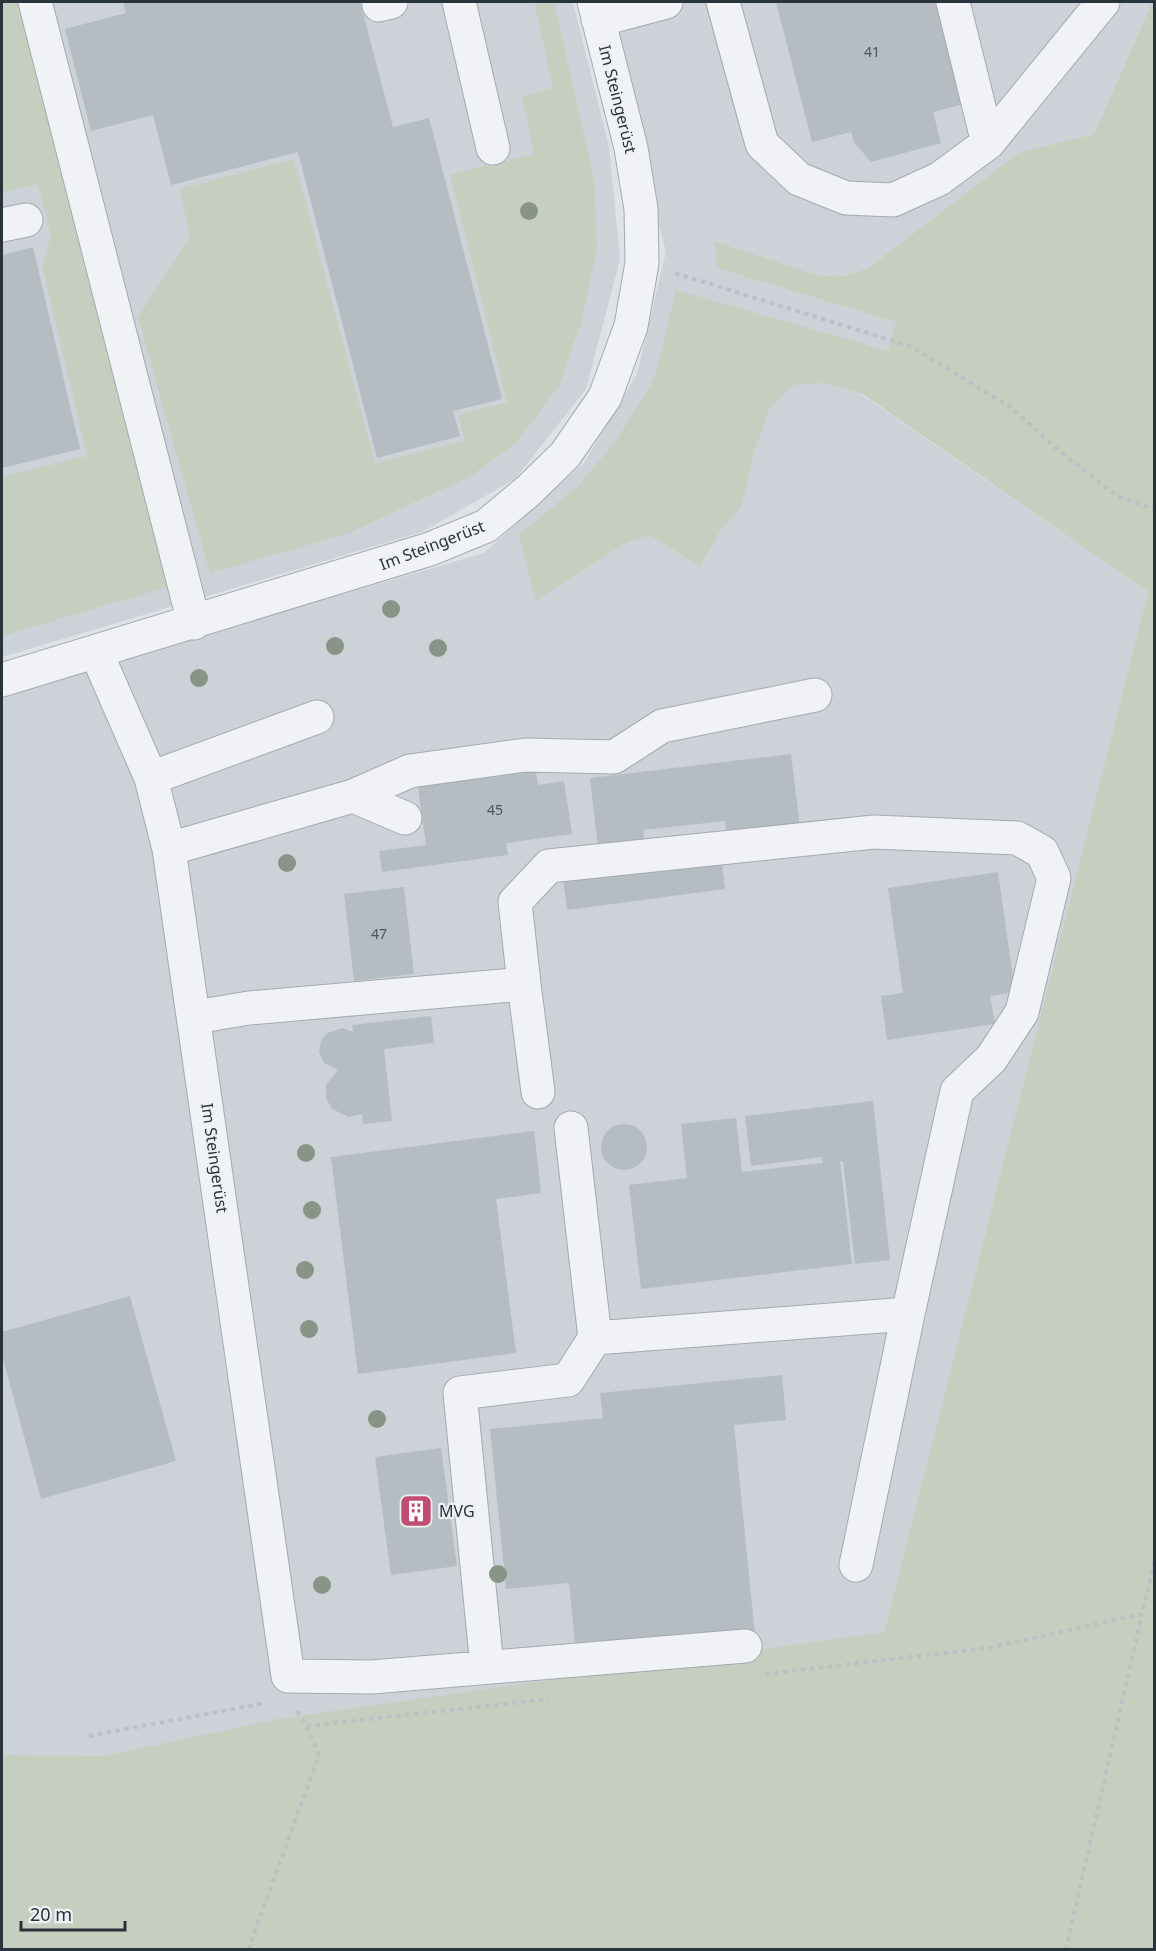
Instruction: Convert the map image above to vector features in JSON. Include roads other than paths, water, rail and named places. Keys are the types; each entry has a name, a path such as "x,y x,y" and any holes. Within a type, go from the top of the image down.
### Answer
{"street":[{"path":"35,2 194,623"},
{"path":"459,2 493,148"},
{"path":"596,11 666,2"},
{"path":"723,2 762,144 799,179 846,198 893,200 939,178 988,143 1103,2"},
{"path":"953,2 988,143"},
{"name":"Im Steingerüst","path":"2,680 430,549 486,526 528,492 565,455 605,397 631,326 642,263 642,209 631,148 596,11"},
{"name":"Im Steingerüst","path":"96,652 151,778 169,849 195,1017 288,1676 372,1677 488,1667"},
{"path":"169,849 353,796 410,771 525,755 614,756 662,726 815,695"},
{"path":"151,778 317,717"},
{"path":"353,796 405,818"},
{"path":"538,1092 515,902 549,866 874,832 1017,838 1042,852 1054,878 1022,1012 991,1059 957,1090 856,1565"},
{"path":"195,1017 249,1008 524,984"},
{"path":"571,1128 595,1338 568,1380 460,1393 488,1667 745,1646"},
{"path":"595,1338 908,1314"}],"place":[{"name":"MVG","path":"416,1511"}]}
